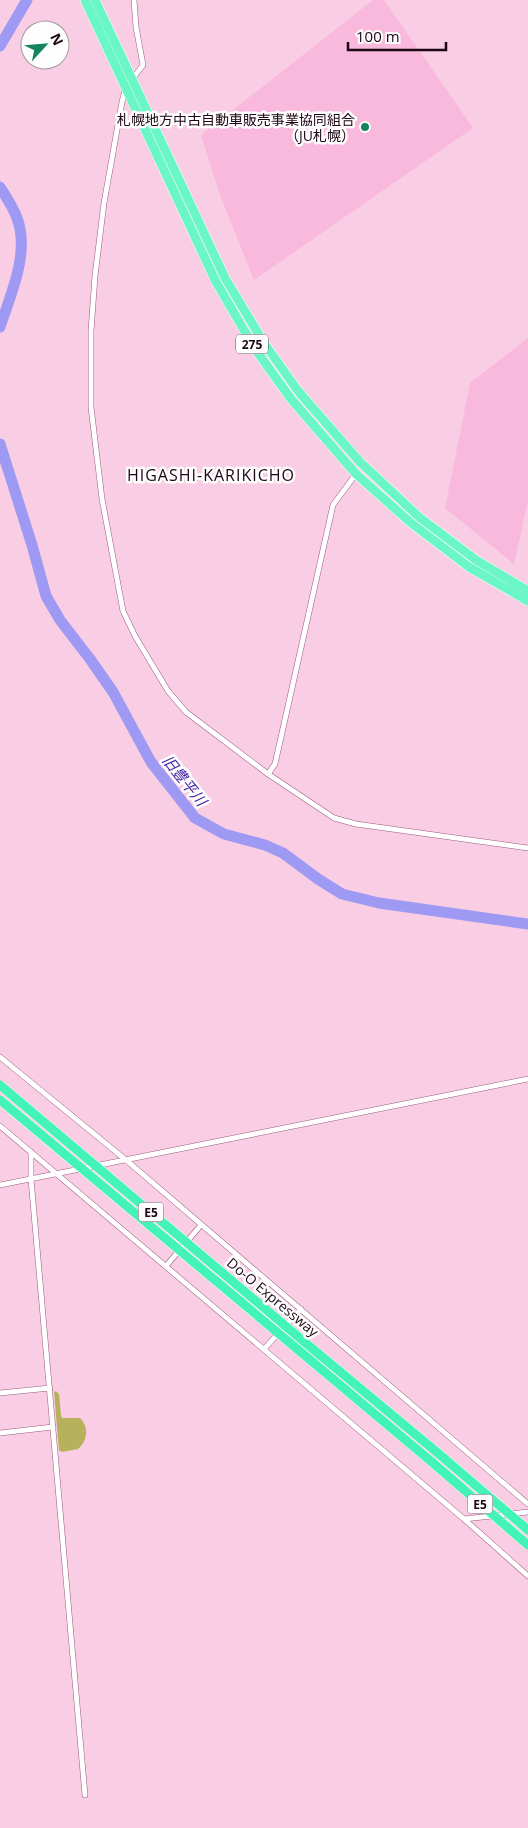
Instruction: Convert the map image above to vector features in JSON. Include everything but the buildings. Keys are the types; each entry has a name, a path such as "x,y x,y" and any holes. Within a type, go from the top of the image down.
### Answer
{"highway":[{"name":"275","path":"85,0 216,282 254,349 291,399 356,474 411,523 469,567 528,601"},
{"name":"275","path":"95,0 224,278 264,343 298,391 360,462 419,517 476,560 528,591"},
{"name":"Do-O Expressway","path":"0,1085 528,1530"},
{"name":"Do-O Expressway","path":"0,1100 432,1462 528,1545"}],"street":[{"path":"134,0 136,27 143,65 126,87 104,203 95,276 91,331 91,407 102,499 123,611 135,636 168,691 186,712 268,774 334,818 356,824 528,848"},
{"path":"268,774 275,764 333,505 356,474"},
{"path":"0,1057 126,1160 528,1504"},
{"path":"0,1185 528,1079"},
{"path":"0,1126 464,1519 528,1576"},
{"path":"30,1152 85,1795"},
{"path":"166,1266 201,1225"},
{"path":"264,1349 301,1309"},
{"path":"0,1393 50,1388"},
{"path":"0,1433 53,1427"},
{"path":"464,1519 528,1512"}],"shaded area":[{"path":"373,0 384,0 473,128 254,280 220,195 201,135"},
{"path":"528,338 528,501 514,564 445,508 470,383"},
{"path":"56,1391 59,1394 62,1418 80,1418 85,1426 84,1442 78,1449 62,1452 59,1450 54,1392"}],"waterway":[{"name":"旧豊平川","path":"0,46 27,0"},
{"name":"旧豊平川","path":"0,187 17,218 21,245 18,273 0,327"},
{"name":"旧豊平川","path":"0,444 46,596 60,620 113,692 151,762 195,818 224,834 265,845 283,853 342,894 379,903 528,924"}],"place":[{"name":"札幌地方中古自動車販売事業協同組合 （JU札幌）","path":"365,127"}],"district":[{"name":"HIGASHI-KARIKICHO","path":"211,475"}]}
